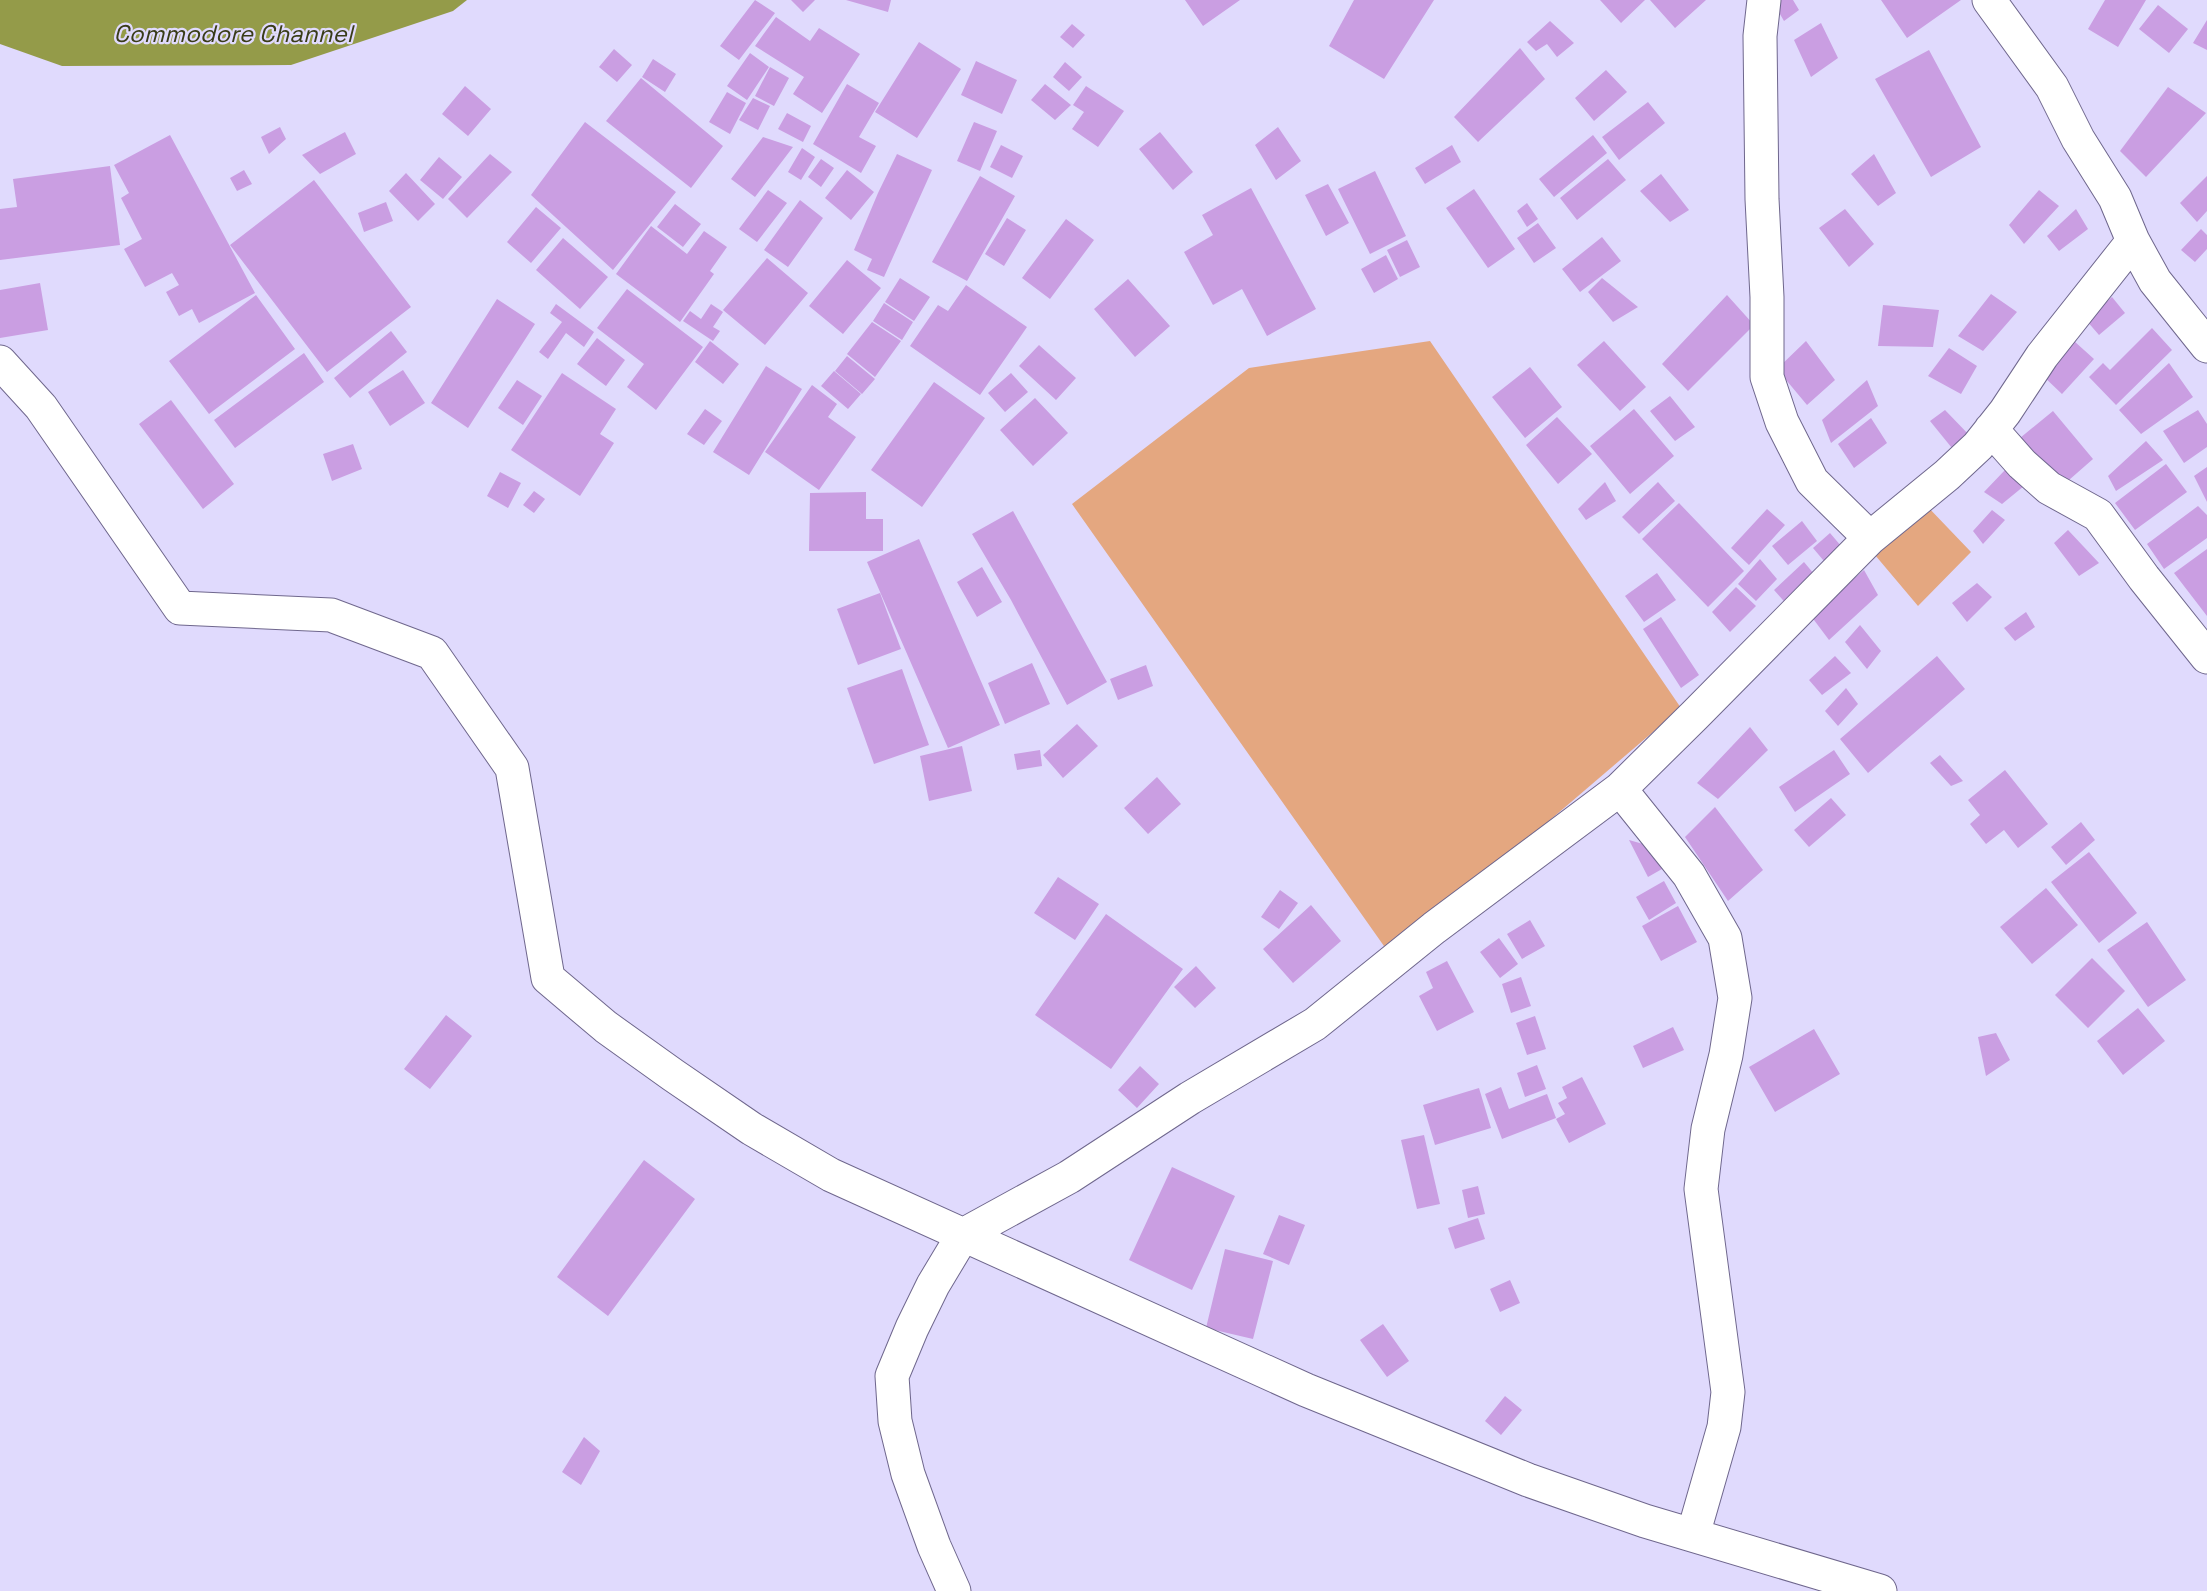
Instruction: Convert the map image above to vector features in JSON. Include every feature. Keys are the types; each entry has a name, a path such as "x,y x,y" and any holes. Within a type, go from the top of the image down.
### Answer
{"street":[{"path":"1764,0 1760,36 1767,377 1782,422 1812,482 1870,538"},
{"path":"1989,0 2052,87 2078,139 2115,198 2133,241 2155,281 2207,346"},
{"path":"954,1591 934,1546 908,1474 895,1420 892,1376 929,1293 963,1235 1069,1177 1190,1098 1315,1024 1434,928 1620,789 1870,538 1947,475 1978,446 2042,356 2133,241"},
{"path":"0,362 41,407 180,608 331,615 432,653 512,768 548,978 606,1027 752,1129 831,1175 1306,1390 1528,1480 1645,1521 1880,1591"},
{"path":"1991,429 2022,464 2049,488 2098,515 2144,578 2207,657"},
{"path":"1620,789 1689,875 1725,938 1735,998 1726,1055 1707,1129 1701,1189 1728,1392 1724,1427 1692,1535"}],"shaded area":[{"path":"1430,341 1681,708 1391,956 1072,504 1249,368"},
{"path":"1926,505 1971,552 1918,606 1875,555"}],"water":[{"name":"Commodore Channel","path":"0,0 467,0 453,11 291,65 62,66 0,44"}],"building":[{"path":"755,0 775,13 739,60 720,46"},
{"path":"791,0 815,0 803,12"},
{"path":"846,0 891,0 888,12"},
{"path":"1185,0 1240,0 1203,26"},
{"path":"1354,0 1434,0 1384,79 1329,46"},
{"path":"1600,0 1645,0 1621,23"},
{"path":"1650,0 1706,0 1675,28"},
{"path":"1777,0 1793,0 1799,10 1784,21 1774,4"},
{"path":"1881,0 1961,0 1907,38"},
{"path":"2105,0 2146,0 2118,47 2088,29"},
{"path":"2158,5 2188,29 2169,53 2139,29"},
{"path":"776,17 810,41 819,28 860,54 822,113 793,94 804,77 755,46"},
{"path":"2207,20 2207,50 2193,43"},
{"path":"1550,21 1574,43 1557,57 1547,44 1536,51 1527,42"},
{"path":"1821,23 1838,58 1811,77 1794,40"},
{"path":"1072,24 1085,35 1073,48 1060,37"},
{"path":"919,42 961,69 917,138 875,112"},
{"path":"1520,48 1545,79 1478,142 1454,117"},
{"path":"614,49 632,65 617,82 599,67"},
{"path":"1929,50 1981,147 1931,177 1875,79"},
{"path":"750,53 769,67 747,100 727,86"},
{"path":"653,59 676,74 665,92 642,77"},
{"path":"976,61 1017,80 1002,114 961,95"},
{"path":"1065,62 1082,77 1069,91 1053,77"},
{"path":"770,67 789,78 774,106 755,96"},
{"path":"1606,70 1627,92 1594,121 1575,98"},
{"path":"641,78 723,146 691,188 606,121"},
{"path":"847,84 879,103 859,137 876,146 861,173 813,144"},
{"path":"1045,84 1071,105 1055,120 1031,100"},
{"path":"465,86 491,109 468,136 442,114"},
{"path":"1086,86 1124,111 1098,147 1072,129 1084,112 1073,105"},
{"path":"2168,87 2206,113 2146,177 2120,151"},
{"path":"727,92 746,103 730,134 709,122"},
{"path":"753,98 770,106 758,130 739,120"},
{"path":"1648,102 1665,123 1619,160 1602,137"},
{"path":"787,113 811,126 803,142 778,129"},
{"path":"585,122 676,192 613,270 531,195"},
{"path":"974,122 997,131 980,171 957,161"},
{"path":"280,127 286,139 269,154 261,137"},
{"path":"1278,127 1301,161 1276,180 1255,145"},
{"path":"345,132 356,154 320,174 302,155"},
{"path":"1160,132 1193,172 1173,190 1139,149"},
{"path":"170,135 255,293 199,323 192,309 179,316 166,292 179,285 172,273 145,287 124,249 142,239 121,198 129,193 114,165"},
{"path":"1593,135 1607,153 1554,197 1539,179"},
{"path":"763,137 793,147 755,197 731,179"},
{"path":"1001,145 1023,156 1012,178 990,167"},
{"path":"1452,145 1461,162 1425,184 1415,168"},
{"path":"802,148 815,157 801,180 788,172"},
{"path":"490,154 512,172 467,218 448,199"},
{"path":"897,154 932,170 884,277 867,270 872,259 854,250"},
{"path":"1874,154 1896,193 1878,206 1851,174"},
{"path":"439,157 462,177 443,199 420,180"},
{"path":"821,159 834,168 821,187 808,177"},
{"path":"1608,159 1626,180 1577,220 1560,198"},
{"path":"110,166 120,245 0,260 0,209 17,207 13,179"},
{"path":"244,170 252,184 237,191 230,178"},
{"path":"847,170 874,192 851,220 825,198"},
{"path":"1375,171 1406,236 1370,254 1338,189"},
{"path":"406,173 435,204 418,221 389,191"},
{"path":"1661,174 1689,210 1670,222 1640,191"},
{"path":"980,176 1015,196 967,281 932,262"},
{"path":"2207,176 2207,211 2197,222 2180,203"},
{"path":"314,180 411,307 327,372 230,245"},
{"path":"1328,184 1349,223 1326,236 1305,195"},
{"path":"1251,188 1316,309 1267,336 1242,289 1213,305 1184,252 1213,235 1202,215"},
{"path":"1474,189 1515,249 1488,268 1446,208"},
{"path":"768,190 787,203 757,242 739,229"},
{"path":"2039,190 2059,206 2024,244 2009,225"},
{"path":"800,200 823,218 788,267 764,250"},
{"path":"386,202 393,221 364,232 358,213"},
{"path":"1527,203 1538,219 1527,227 1517,211"},
{"path":"675,204 701,224 683,247 657,227"},
{"path":"536,207 561,228 531,263 507,242"},
{"path":"1845,209 1874,244 1849,267 1819,228"},
{"path":"2076,209 2088,229 2059,251 2047,236"},
{"path":"1007,218 1026,230 1004,266 985,254"},
{"path":"1066,219 1094,240 1050,299 1022,278"},
{"path":"1538,223 1556,248 1534,263 1517,238"},
{"path":"651,226 687,254 704,231 727,247 710,271 714,274 680,322 616,274"},
{"path":"2201,229 2207,235 2207,249 2195,262 2181,250"},
{"path":"1602,237 1621,261 1580,292 1562,269"},
{"path":"563,238 608,277 580,309 536,270"},
{"path":"1407,240 1420,267 1400,277 1387,250"},
{"path":"1386,255 1398,279 1374,293 1361,269"},
{"path":"767,258 808,293 765,345 723,310"},
{"path":"847,260 881,288 843,334 809,306"},
{"path":"900,278 930,297 914,321 885,302"},
{"path":"1602,278 1638,307 1613,322 1588,292"},
{"path":"1128,279 1170,326 1135,357 1094,309"},
{"path":"40,283 48,330 0,338 0,290"},
{"path":"966,285 1027,327 980,395 910,346 938,305 948,311"},
{"path":"627,289 703,347 656,410 627,387 644,364 597,328"},
{"path":"1991,294 2017,312 1983,351 1958,336"},
{"path":"256,295 295,349 209,414 169,361"},
{"path":"1727,295 1754,325 1688,391 1662,364"},
{"path":"2112,297 2125,313 2099,335 2086,320"},
{"path":"497,299 535,324 468,428 431,403"},
{"path":"884,303 913,322 902,340 873,321"},
{"path":"556,304 594,332 584,347 566,333 548,359 539,352 562,322 550,313"},
{"path":"711,304 723,312 713,327 720,331 713,341 683,321 690,311 701,319"},
{"path":"1883,305 1939,310 1933,347 1878,346"},
{"path":"872,322 901,341 875,377 847,354"},
{"path":"2152,328 2172,350 2116,405 2089,377 2103,363 2110,370"},
{"path":"391,331 407,352 350,398 334,378"},
{"path":"597,338 625,360 606,386 577,364"},
{"path":"710,341 739,364 723,384 695,362"},
{"path":"1604,341 1646,387 1620,411 1577,365"},
{"path":"1806,341 1835,380 1807,405 1777,369"},
{"path":"2074,341 2094,359 2062,394 2042,375"},
{"path":"1039,345 1076,378 1056,400 1019,366"},
{"path":"1949,348 1977,366 1961,394 1928,376"},
{"path":"304,353 324,382 235,448 214,420"},
{"path":"847,356 875,379 862,394 835,371"},
{"path":"2169,363 2193,397 2141,434 2119,410"},
{"path":"766,366 802,389 749,475 713,452"},
{"path":"1530,367 1562,407 1525,438 1492,397"},
{"path":"403,370 425,403 390,426 368,392"},
{"path":"834,371 861,394 848,409 821,386"},
{"path":"562,373 616,409 600,434 614,443 580,496 511,450"},
{"path":"1011,373 1028,392 1005,412 988,393"},
{"path":"517,380 542,396 523,425 498,408"},
{"path":"1867,380 1878,406 1831,443 1822,420"},
{"path":"934,382 985,418 922,507 871,470"},
{"path":"812,385 837,404 828,417 856,437 819,490 765,452"},
{"path":"1670,396 1695,427 1675,441 1650,411"},
{"path":"1035,398 1068,433 1033,466 1000,430"},
{"path":"171,400 234,484 203,509 139,424"},
{"path":"705,409 722,421 704,445 687,434"},
{"path":"1634,409 1674,456 1630,494 1590,446"},
{"path":"1945,410 1973,439 1956,453 1930,421"},
{"path":"2198,410 2207,424 2207,447 2184,463 2163,431"},
{"path":"2053,411 2093,459 2061,487 2020,438"},
{"path":"1557,417 1592,454 1558,484 1526,445"},
{"path":"1871,418 1887,443 1854,468 1838,444"},
{"path":"2146,441 2163,460 2116,491 2108,476"},
{"path":"353,444 362,469 332,481 323,454"},
{"path":"2166,464 2187,492 2135,530 2115,503"},
{"path":"2207,467 2207,502 2194,476"},
{"path":"2005,470 2024,486 2002,504 1984,492"},
{"path":"500,472 521,483 508,508 487,496"},
{"path":"1605,482 1616,501 1586,520 1578,509"},
{"path":"1658,482 1675,501 1639,534 1622,517"},
{"path":"534,491 545,499 534,513 523,505"},
{"path":"866,492 866,519 883,519 883,551 809,551 810,493"},
{"path":"1679,503 1744,571 1708,607 1642,539"},
{"path":"2198,506 2207,515 2207,538 2164,569 2147,544"},
{"path":"1767,509 1785,525 1749,565 1731,548"},
{"path":"1992,510 2005,520 1983,544 1973,531"},
{"path":"1013,511 1107,682 1067,705 1011,600 972,534"},
{"path":"1802,521 1817,541 1788,565 1772,546"},
{"path":"2068,530 2099,563 2079,576 2054,543"},
{"path":"1830,533 1847,553 1829,567 1813,548"},
{"path":"919,539 1000,725 948,748 867,562"},
{"path":"2207,549 2207,616 2174,573"},
{"path":"1760,559 1777,579 1756,601 1738,584"},
{"path":"1804,562 1819,580 1790,608 1774,590"},
{"path":"982,567 1002,602 977,617 957,582"},
{"path":"1864,570 1878,595 1829,640 1811,616"},
{"path":"1657,573 1676,600 1644,622 1625,596"},
{"path":"1977,583 1992,597 1967,622 1952,603"},
{"path":"1736,587 1756,606 1730,632 1712,612"},
{"path":"880,593 901,649 858,665 837,609"},
{"path":"2026,612 2035,627 2015,641 2004,628"},
{"path":"1661,617 1699,675 1681,688 1643,629"},
{"path":"1860,625 1881,651 1867,669 1845,642"},
{"path":"1835,656 1851,673 1822,695 1809,680"},
{"path":"1937,656 1965,689 1868,773 1840,739"},
{"path":"1032,663 1050,704 1005,724 988,683"},
{"path":"1146,665 1153,686 1118,700 1110,679"},
{"path":"902,669 929,745 874,764 847,688"},
{"path":"1846,688 1858,704 1838,726 1825,711"},
{"path":"1077,724 1098,746 1063,778 1043,755"},
{"path":"1750,727 1768,750 1718,799 1697,783"},
{"path":"962,746 972,791 929,801 920,756"},
{"path":"1040,750 1042,766 1017,770 1014,754"},
{"path":"1834,750 1850,774 1795,812 1779,787"},
{"path":"1940,755 1963,781 1951,786 1930,763"},
{"path":"2005,770 2048,824 2018,848 2004,830 1986,844 1970,824 1980,815 1968,800"},
{"path":"1157,777 1181,804 1148,834 1124,808"},
{"path":"1831,798 1846,815 1809,847 1794,830"},
{"path":"1715,807 1763,870 1728,901 1685,837"},
{"path":"2081,822 2095,840 2066,865 2051,847"},
{"path":"1629,840 1650,846 1662,869 1648,877"},
{"path":"2089,852 2137,913 2099,943 2051,882"},
{"path":"1058,877 1099,904 1075,940 1034,913"},
{"path":"1664,881 1676,903 1649,920 1636,897"},
{"path":"2046,888 2078,925 2032,964 2000,927"},
{"path":"1280,890 1298,903 1279,929 1261,917"},
{"path":"1311,905 1341,941 1293,983 1263,949"},
{"path":"1678,906 1697,942 1661,961 1642,926"},
{"path":"1106,914 1183,969 1111,1069 1035,1015"},
{"path":"1530,920 1545,946 1522,959 1507,934"},
{"path":"2147,922 2186,980 2148,1007 2107,950"},
{"path":"1499,938 1518,964 1500,978 1480,952"},
{"path":"2092,958 2125,991 2088,1028 2055,995"},
{"path":"1447,961 1474,1012 1437,1031 1419,996 1433,988 1426,972"},
{"path":"1196,966 1216,988 1195,1008 1174,987"},
{"path":"1521,977 1531,1006 1511,1013 1502,984"},
{"path":"2138,1008 2165,1041 2123,1075 2097,1041"},
{"path":"446,1015 472,1036 430,1089 404,1069"},
{"path":"1535,1016 1546,1049 1527,1055 1516,1023"},
{"path":"1673,1027 1684,1050 1643,1068 1633,1046"},
{"path":"1814,1029 1840,1074 1775,1112 1749,1067"},
{"path":"1996,1033 2010,1060 1986,1076 1978,1037"},
{"path":"1537,1065 1546,1089 1525,1097 1517,1073"},
{"path":"1140,1066 1159,1084 1137,1108 1118,1090"},
{"path":"1582,1077 1606,1124 1569,1143 1556,1119 1565,1114 1558,1103 1567,1098 1562,1087"},
{"path":"1501,1087 1509,1109 1547,1094 1556,1118 1502,1139 1485,1094"},
{"path":"1479,1088 1491,1128 1435,1145 1423,1105"},
{"path":"1424,1135 1440,1204 1417,1209 1401,1140"},
{"path":"644,1160 695,1199 608,1316 557,1277"},
{"path":"1172,1167 1235,1196 1192,1290 1129,1260"},
{"path":"1478,1186 1485,1214 1468,1218 1462,1190"},
{"path":"1279,1215 1305,1225 1289,1265 1263,1254"},
{"path":"1478,1218 1485,1239 1455,1249 1448,1228"},
{"path":"1225,1249 1273,1261 1253,1339 1206,1328"},
{"path":"1510,1280 1520,1303 1500,1312 1490,1289"},
{"path":"1383,1324 1409,1361 1387,1377 1360,1340"},
{"path":"1505,1396 1522,1410 1501,1435 1485,1421"},
{"path":"584,1437 600,1451 581,1485 562,1472"}]}
